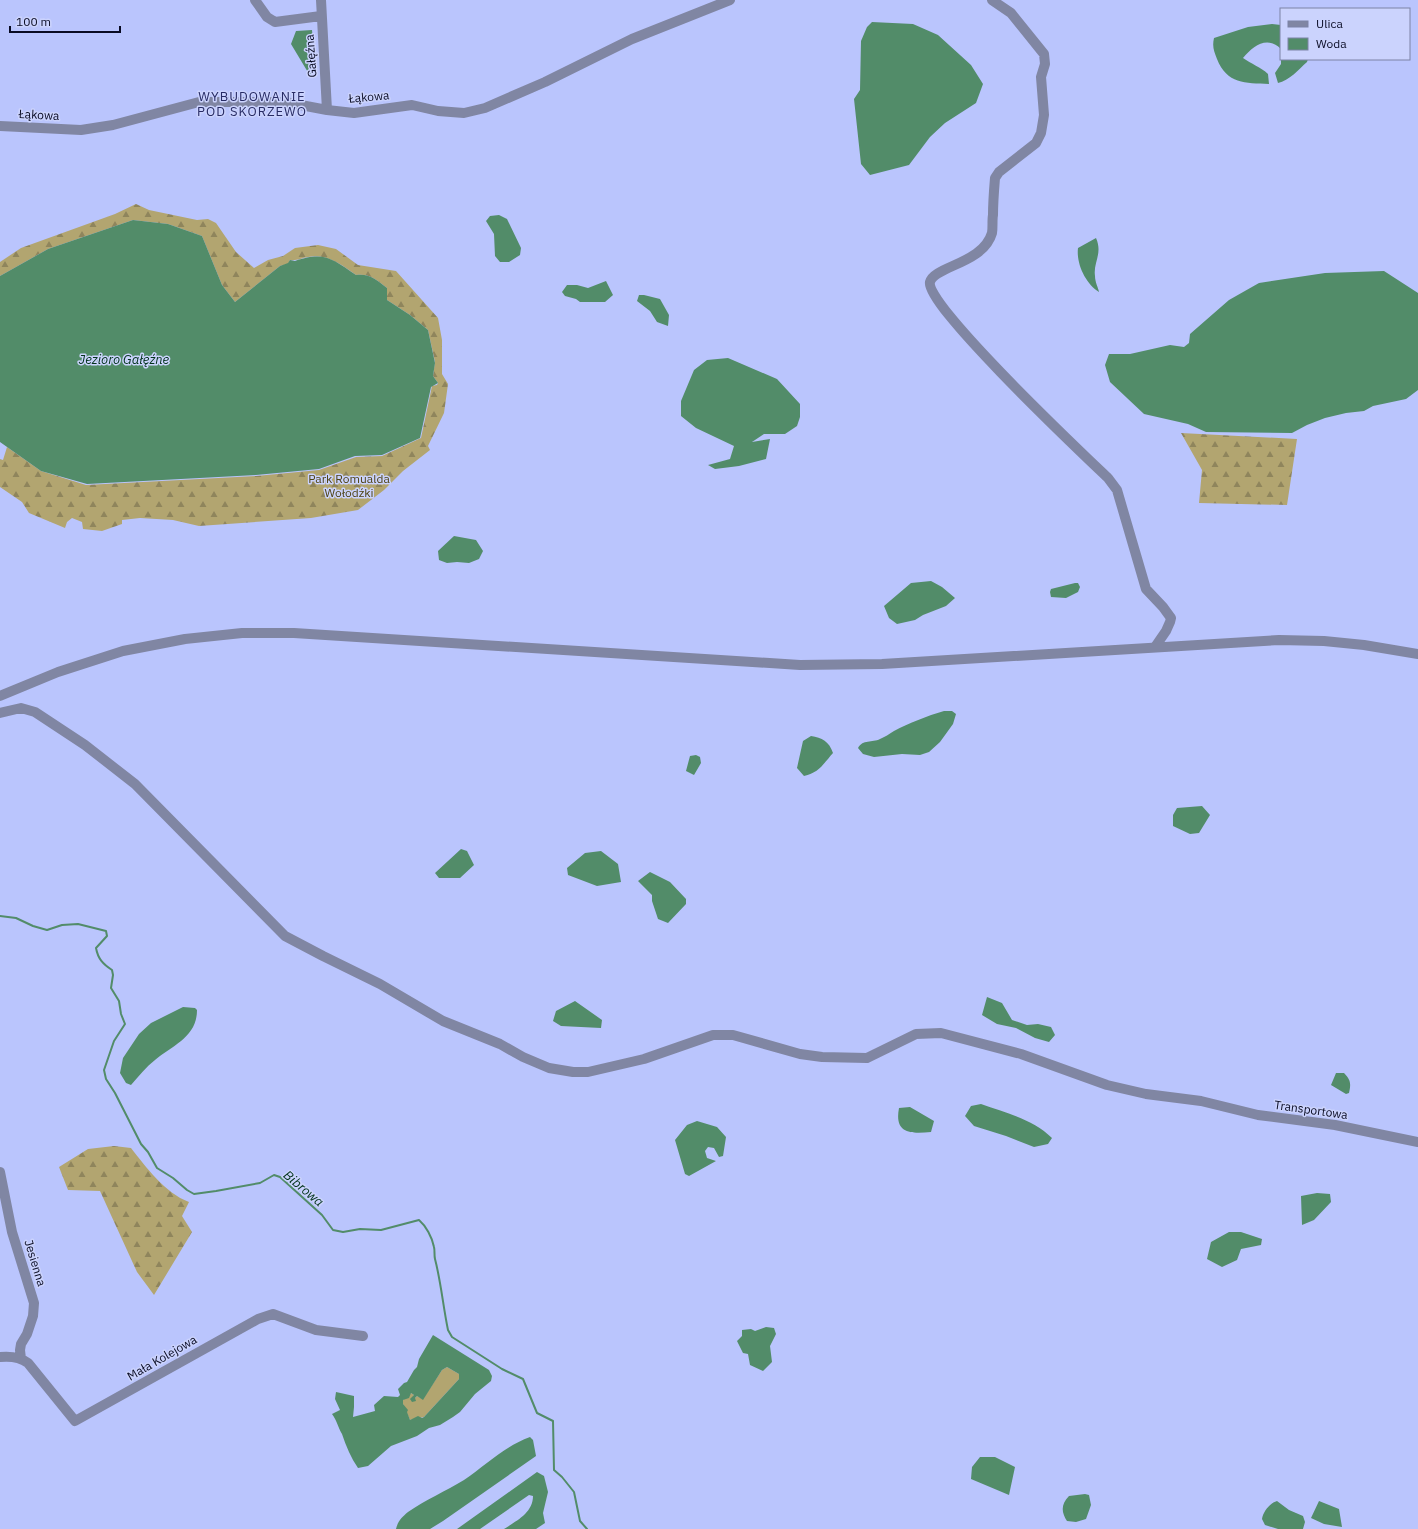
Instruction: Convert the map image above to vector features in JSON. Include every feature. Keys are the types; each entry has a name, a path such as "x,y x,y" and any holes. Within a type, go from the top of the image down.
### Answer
{"street":[{"path":"255,0 267,17 275,22 321,16"},
{"name":"Gałęźna","path":"321,0 328,110"},
{"name":"Łąkowa","path":"0,126 81,130 113,125 199,102 285,102 354,113 412,106 438,111 464,113 485,108 545,82 632,39 730,0"},
{"path":"992,0 1012,12 1044,54 1044,64 1041,77 1044,115 1041,133 1036,143 999,172 995,178 992,232 986,246 967,260 936,274 930,281 930,288 944,309 982,354 1108,478 1117,490 1146,589 1171,618 1166,631 1155,647"},
{"path":"0,696 58,672 123,651 184,639 242,633 294,633 800,665 882,664 1279,640 1324,641 1364,645 1418,654"},
{"name":"Transportowa","path":"0,713 21,708 35,712 85,745 135,784 285,936 380,984 442,1021 500,1044 523,1057 549,1068 573,1072 588,1072 644,1059 712,1035 732,1035 800,1054 822,1057 867,1058 916,1034 941,1033 1021,1054 1107,1085 1146,1094 1201,1102 1258,1116 1335,1126 1418,1142"},
{"name":"Jesienna","path":"0,1172 12,1232 34,1303 27,1334 21,1344 21,1359"},
{"name":"Mała Kolejowa","path":"21,1359 28,1363 75,1421 258,1319 273,1314 316,1330 363,1336"},
{"path":"0,1357 7,1356 21,1359"}],"green space":[{"name":"Park Romualda Wołodźki","path":"136,204 149,210 197,220 208,219 216,223 236,252 254,268 268,260 283,256 295,248 318,245 336,249 358,265 396,271 438,318 442,340 442,374 448,384 444,413 428,446 430,450 403,471 384,490 358,510 311,518 199,526 173,520 140,518 122,520 122,524 102,531 83,529 82,522 72,518 67,522 65,528 29,513 22,502 0,487 0,459 3,460 7,447 41,471 86,485 256,476 319,470 356,457 382,456 421,438 432,386 437,385 438,383 433,376 435,362 428,330 410,315 387,300 387,288 380,282 369,276 356,275 328,258 315,256 290,260 288,264 280,266 235,302 222,285 202,236 168,224 133,220 48,249 0,276 0,262 21,248 115,214"},
{"path":"1181,433 1297,439 1287,505 1199,503 1202,470"},
{"path":"114,1146 131,1148 164,1186 180,1198 189,1202 182,1216 192,1232 154,1295 137,1272 100,1191 68,1190 59,1167 88,1149"},
{"path":"447,1367 459,1374 459,1379 424,1417 410,1420 403,1404 403,1400 411,1393 415,1398 417,1396 423,1399 442,1370"}],"water":[{"path":"872,22 913,24 938,35 971,65 983,84 976,103 945,123 930,137 909,165 870,175 861,164 854,99 860,90 861,41 867,27"},
{"path":"1272,24 1280,25 1280,48 1271,43 1260,44 1243,58 1268,74 1269,84 1245,82 1232,78 1221,67 1215,54 1213,46 1214,38 1248,27"},
{"path":"312,30 316,74 309,74 291,44 296,31"},
{"path":"1281,60 1308,60 1294,74 1286,80 1278,83 1275,73 1281,64"},
{"path":"499,215 507,219 521,248 520,255 509,262 500,262 495,256 494,234 486,221 490,216"},
{"name":"Jezioro Gałęźne","path":"133,220 168,224 202,236 222,285 235,302 280,266 288,263 290,260 295,261 314,257 328,258 356,275 369,276 380,282 387,288 387,300 410,315 428,330 435,363 433,376 438,383 431,387 420,438 382,455 355,456 319,469 256,475 87,484 41,471 0,442 0,276 48,249"},
{"path":"1096,238 1099,249 1095,266 1095,280 1099,292 1086,279 1080,267 1078,254 1078,248"},
{"path":"1384,271 1418,293 1418,390 1406,399 1373,406 1364,411 1346,413 1325,418 1292,433 1206,432 1188,424 1144,414 1110,382 1105,365 1109,354 1130,354 1170,345 1184,347 1189,343 1190,334 1229,300 1259,283 1325,273"},
{"path":"606,281 613,295 605,302 580,302 576,299 565,296 562,292 567,285 577,285 588,288"},
{"path":"639,295 660,299 669,315 668,326 657,322 650,311 637,301"},
{"path":"728,358 777,379 800,404 800,417 797,426 785,434 764,434 752,442 770,439 766,459 739,466 715,469 708,465 730,459 734,446 696,428 681,416 681,401 694,370 707,360"},
{"path":"454,536 476,540 483,551 479,559 469,563 447,563 439,560 438,551"},
{"path":"931,581 942,587 955,598 946,606 923,615 915,620 897,624 889,618 884,606 911,583"},
{"path":"1078,583 1080,587 1078,592 1066,598 1051,597 1051,589"},
{"path":"944,711 952,711 956,714 953,724 940,742 929,752 920,755 902,754 874,757 863,754 858,748 862,743 880,739 912,722"},
{"path":"811,736 825,741 833,753 814,773 804,776 797,768 803,741"},
{"path":"696,755 700,757 701,763 694,775 686,771 690,756"},
{"path":"1202,806 1210,815 1199,833 1190,834 1173,826 1173,815 1177,808"},
{"path":"461,849 467,851 474,865 460,878 439,878 435,873"},
{"path":"601,851 618,864 621,882 597,886 568,875 567,868 585,853"},
{"path":"650,872 670,882 686,899 686,904 668,923 658,919 652,901 652,895 638,881"},
{"path":"987,997 1002,1003 1012,1020 1027,1025 1038,1024 1051,1027 1055,1035 1049,1042 1035,1038 1016,1028 997,1024 982,1015"},
{"path":"575,1001 602,1020 601,1028 561,1026 553,1021 556,1011"},
{"path":"183,1007 195,1008 197,1010 193,1027 188,1034 183,1040 152,1063 131,1085 126,1083 120,1073 123,1058 139,1034 151,1023"},
{"path":"1336,1073 1344,1073 1348,1078 1350,1085 1349,1093 1346,1094 1331,1085"},
{"path":"981,1104 1028,1121 1045,1131 1052,1138 1048,1144 1034,1147 974,1126 965,1116 971,1106"},
{"path":"910,1107 934,1121 931,1132 917,1133 902,1128 898,1117 899,1108"},
{"path":"697,1121 717,1127 726,1137 723,1156 719,1157 714,1148 708,1147 705,1151 707,1158 716,1161 689,1176 685,1174 675,1140 687,1125"},
{"path":"1317,1193 1330,1194 1331,1202 1314,1220 1302,1225 1301,1196"},
{"path":"1229,1232 1241,1232 1262,1239 1261,1245 1241,1249 1237,1260 1222,1267 1207,1259 1211,1242"},
{"path":"766,1327 774,1328 776,1334 770,1346 772,1362 763,1371 750,1365 748,1354 743,1353 737,1341 742,1336 742,1330 751,1329 755,1331"},
{"path":"433,1335 489,1370 492,1376 491,1381 475,1394 460,1412 453,1417 440,1425 429,1428 417,1436 391,1446 368,1466 358,1468 332,1414 340,1410 335,1399 336,1392 354,1396 353,1417 375,1411 374,1405 384,1396 398,1397 400,1395 398,1389 407,1382 417,1367 419,1359","holes":["447,1367 459,1374 459,1379 424,1417 422,1418 418,1416 410,1420 407,1412 408,1410 403,1404 403,1400 409,1398 411,1393 414,1395 410,1399 412,1402 416,1401 415,1398 417,1396 423,1400 442,1370"]},
{"path":"530,1437 533,1440 536,1456 443,1521 430,1529 396,1529 400,1519 421,1503 464,1480 512,1445"},
{"path":"980,1457 995,1457 1015,1467 1009,1495 971,1479 972,1467"},
{"path":"537,1472 544,1476 548,1492 543,1513 545,1523 536,1529 504,1529 527,1512 533,1496 529,1495 480,1529 457,1529"},
{"path":"1089,1495 1091,1505 1086,1519 1076,1522 1067,1521 1063,1511 1063,1505 1066,1499 1069,1496"},
{"path":"1277,1501 1289,1510 1303,1516 1305,1522 1303,1529 1278,1529 1265,1525 1262,1519 1267,1508"},
{"path":"1319,1501 1339,1509 1342,1527 1324,1524 1311,1518"}],"waterway":[{"name":"Bibrowa","path":"0,916 16,918 33,926 47,930 62,925 78,924 106,931 107,936 96,948 101,961 112,970 113,975 111,988 119,1001 121,1014 125,1024 114,1041 104,1070 106,1079 115,1093 141,1144 148,1152 157,1168 173,1178 187,1190 194,1194 216,1191 260,1183 274,1175 280,1177 322,1215 333,1230 343,1232 360,1229 381,1230 419,1220 422,1222 432,1239 434,1247 448,1330 452,1337 502,1369 523,1379 537,1413 553,1421 554,1470 562,1477 574,1492 580,1521 587,1529"}],"district":[{"name":"WYBUDOWANIE POD SKORZEWO","path":"252,104"}]}
